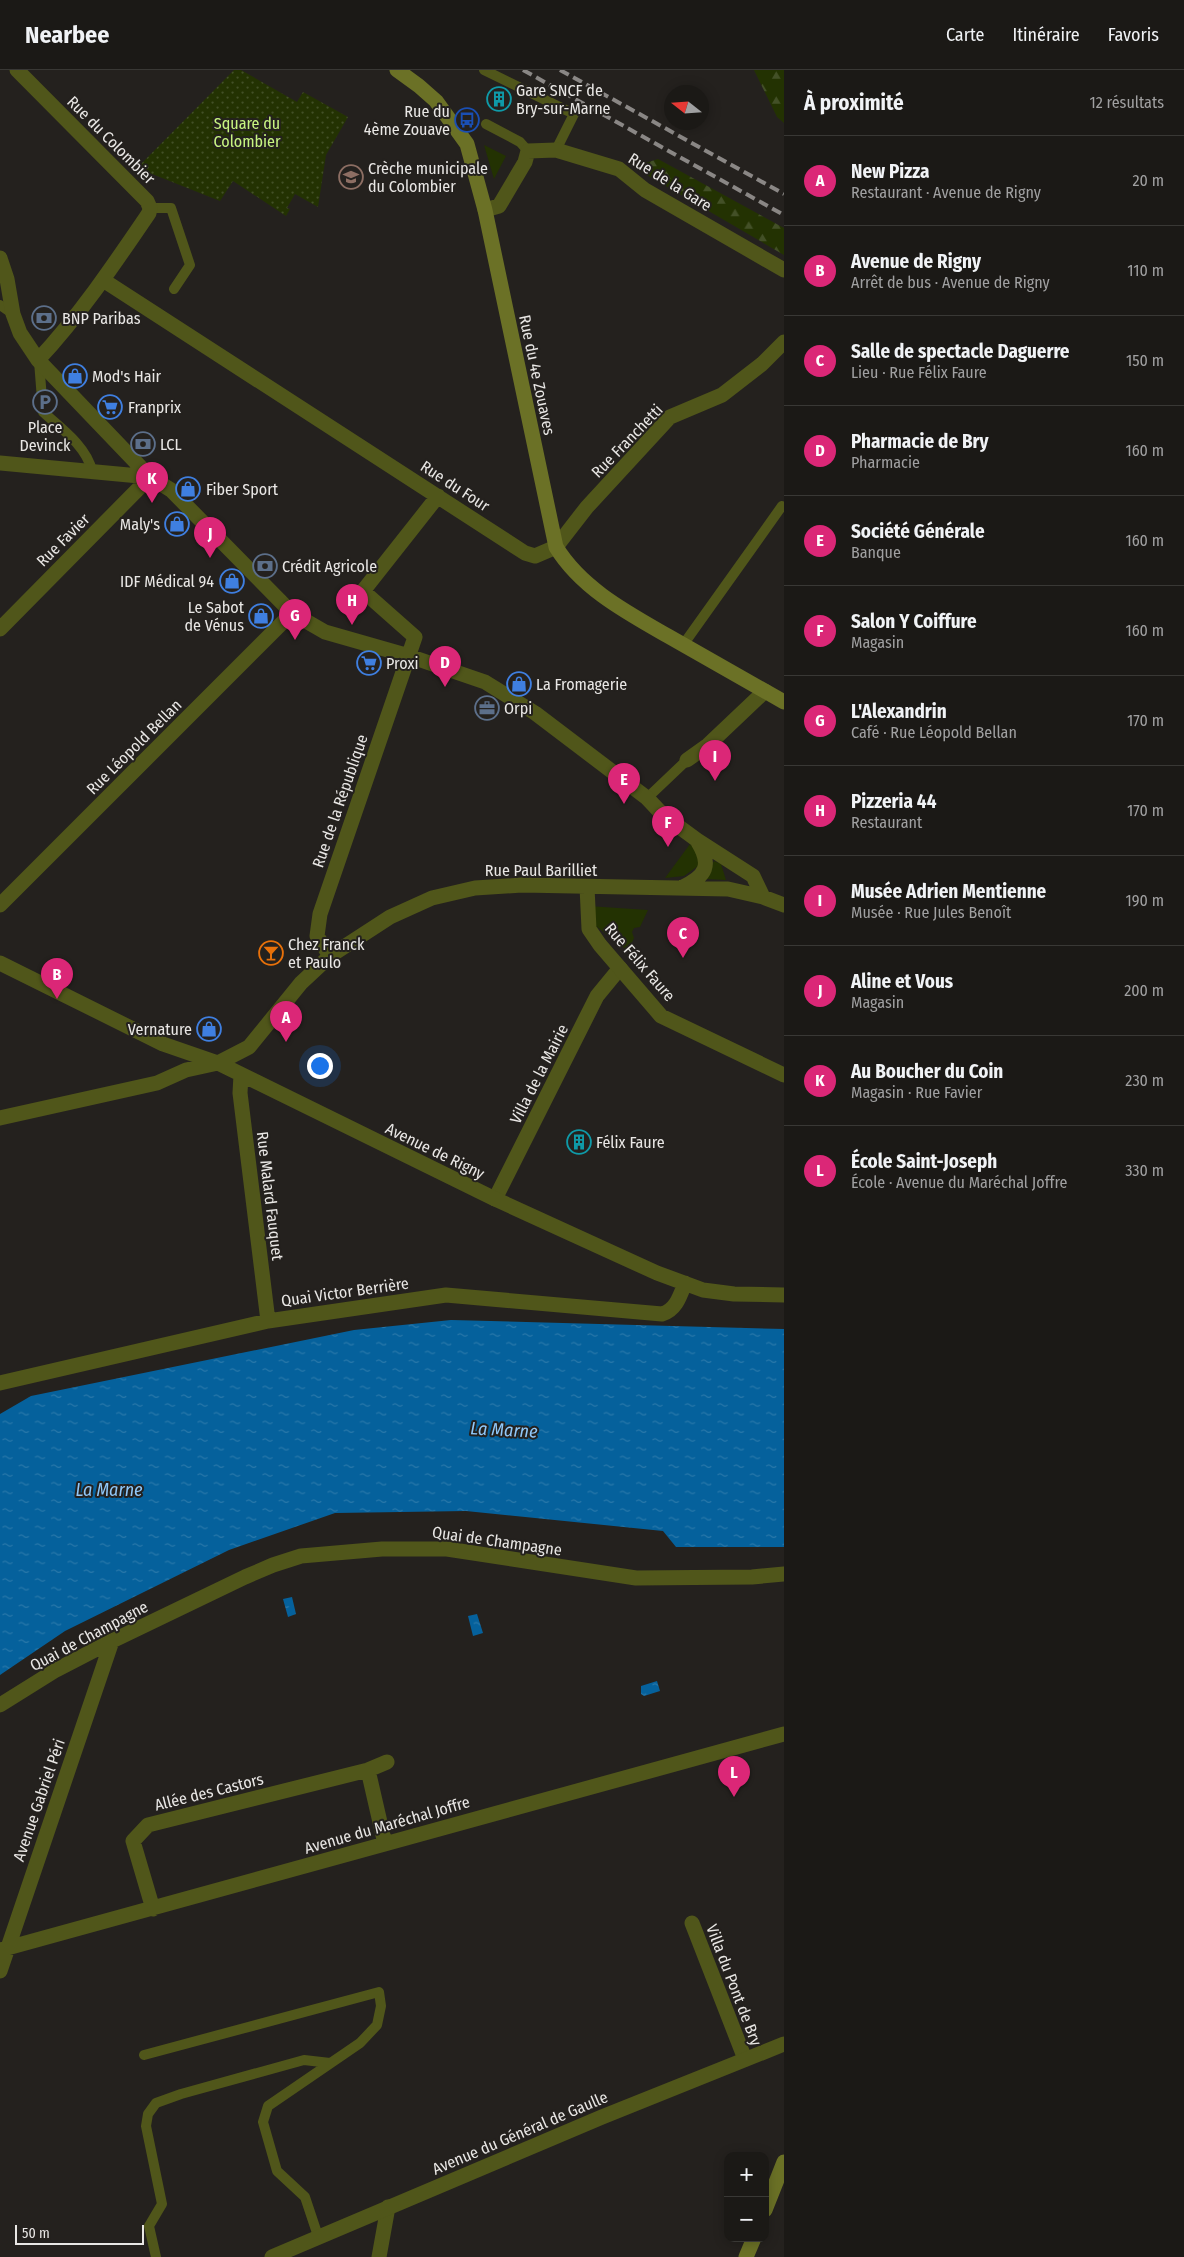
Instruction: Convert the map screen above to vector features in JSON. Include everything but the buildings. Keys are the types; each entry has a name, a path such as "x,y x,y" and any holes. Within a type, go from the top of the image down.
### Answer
{"main road":[{"name":"Rue du 4e Zouaves","path":"400,72 436,101 450,117 467,144 485,210 556,546"},
{"path":"556,546 566,564 594,590 683,645 784,702"},
{"path":"769,2200 784,2162"},
{"path":"746,2257 752,2242"}],"street":[{"name":"Rue du Colombier","path":"17,70 147,201 150,208 150,213 103,280 55,342 38,360"},
{"name":"Rue de la Gare","path":"528,151 556,150 619,169 645,190 784,270"},
{"path":"485,210 499,206 526,162 528,151"},
{"path":"0,258 7,279 13,314 20,333 38,360 150,477 171,490 292,613 325,632 409,656 485,682 535,713 647,798 663,815 697,840 753,876 763,897"},
{"name":"Rue du Four","path":"103,280 525,553 535,556 556,546"},
{"name":"Rue Franchetti","path":"556,546 587,507 670,418 722,395 762,364 784,342"},
{"path":"0,463 150,477"},
{"name":"Rue Favier","path":"0,629 150,477"},
{"name":"Rue de la République","path":"330,956 317,936 320,914 415,637 364,591 438,496"},
{"name":"Rue Léopold Bellan","path":"0,905 292,613"},
{"path":"687,760 708,745 765,691"},
{"path":"679,889 697,880 705,868 706,855 697,840"},
{"name":"Rue Paul Barilliet","path":"218,1063 249,1047 301,983 330,956 390,916 432,898 475,888 522,885 728,889 763,897 784,905"},
{"name":"Rue Félix Faure","path":"587,887 589,929 662,1016 784,1075"},
{"name":"Avenue de Rigny","path":"0,963 164,1044 218,1063 495,1199 657,1273 704,1290 734,1294 784,1295"},
{"name":"Villa de la Mairie","path":"495,1199 597,996 620,968"},
{"path":"0,1118 156,1083 186,1070 218,1063"},
{"name":"Rue Malard Fauquet","path":"241,1075 240,1093 268,1321"},
{"name":"Quai Victor Berrière","path":"0,1383 268,1321 446,1295 662,1314 669,1312 676,1305 685,1283"},
{"name":"Quai de Champagne","path":"0,1705 56,1670 112,1641 273,1565 301,1556 382,1549 447,1549 636,1578 779,1577"},
{"name":"Avenue Gabriel Péri","path":"0,1971 4,1949 112,1641"},
{"name":"Avenue du Maréchal Joffre","path":"4,1949 784,1734"},
{"name":"Allée des Castors","path":"153,1909 133,1840 148,1825 368,1770 387,1762"},
{"path":"368,1770 385,1844"},
{"name":"Villa du Pont de Bry","path":"692,1923 745,2059"},
{"name":"Avenue du Général de Gaulle","path":"272,2257 318,2236 784,2044"},
{"path":"379,2257 388,2207"}],"lane":[{"path":"484,70 574,114 556,150"},
{"path":"486,124 520,142 528,151"},
{"path":"150,208 171,208 190,265 174,290"},
{"path":"0,305 13,314"},
{"path":"38,360 43,412 74,441 90,463 92,471"},
{"path":"683,645 782,506"},
{"path":"647,798 687,760"},
{"path":"144,2055 379,1992 381,2006 377,2025 360,2043 268,2106 263,2122 277,2170 305,2197 318,2236"},
{"path":"156,2257 149,2226 162,2204 146,2126 148,2114 156,2103 181,2094 304,2060 330,2063"}],"green space":[{"name":"Square du Colombier","path":"234,70 241,70 297,102 303,92 348,117 326,155 318,207 295,194 287,208 290,209 286,216 233,181 220,201 137,168"},
{"path":"754,70 784,70 784,123 777,117"},
{"path":"484,145 506,156 494,179"},
{"path":"658,159 784,228 784,255 633,167"},
{"path":"690,844 698,854 698,866 684,876 665,878"},
{"path":"714,861 721,864 726,880 706,879"},
{"path":"588,906 648,910 640,927 634,928 632,932 634,938 628,951 583,916"}],"water":[{"name":"La Marne","path":"451,1320 784,1329 784,1547 676,1547 663,1531 466,1511 335,1513 229,1550 65,1631 0,1675 0,1414 31,1396 354,1330"},
{"path":"292,1597 296,1614 288,1617 283,1599"},
{"path":"477,1614 483,1633 473,1636 468,1616"},
{"path":"657,1681 660,1691 644,1696 641,1694 641,1686"}],"railway":[{"path":"523,70 784,215"},
{"path":"560,70 784,194"}],"place":[{"name":"Gare SNCF de Bry-sur-Marne","path":"499,99"},
{"name":"Rue du 4ème Zouave","path":"467,120"},
{"name":"Crèche municipale du Colombier","path":"351,177"},
{"name":"BNP Paribas","path":"44,318"},
{"name":"Mod's Hair","path":"75,376"},
{"name":"Place Devinck","path":"45,402"},
{"name":"Franprix","path":"110,407"},
{"name":"LCL","path":"143,444"},
{"name":"Fiber Sport","path":"188,489"},
{"name":"Au Boucher du Coin","path":"152,503"},
{"name":"Maly's","path":"177,524"},
{"name":"Aline et Vous","path":"210,558"},
{"name":"Crédit Agricole","path":"265,566"},
{"name":"IDF Médical 94","path":"232,581"},
{"name":"Le Sabot de Vénus","path":"261,616"},
{"name":"Pizzeria 44","path":"352,625"},
{"name":"L'Alexandrin","path":"295,640"},
{"name":"Proxi","path":"369,663"},
{"name":"La Fromagerie","path":"519,684"},
{"name":"Pharmacie de Bry","path":"445,687"},
{"name":"Orpi","path":"487,708"},
{"name":"Musée Adrien Mentienne","path":"715,781"},
{"name":"Société Générale","path":"624,804"},
{"name":"Salon Y Coiffure","path":"668,847"},
{"name":"Chez Franck et Paulo","path":"271,953"},
{"name":"Salle de spectacle Daguerre","path":"683,958"},
{"name":"Avenue de Rigny","path":"57,999"},
{"name":"Vernature","path":"209,1029"},
{"name":"New Pizza","path":"286,1042"},
{"name":"Félix Faure","path":"579,1142"},
{"name":"École Saint-Joseph","path":"734,1797"}]}
